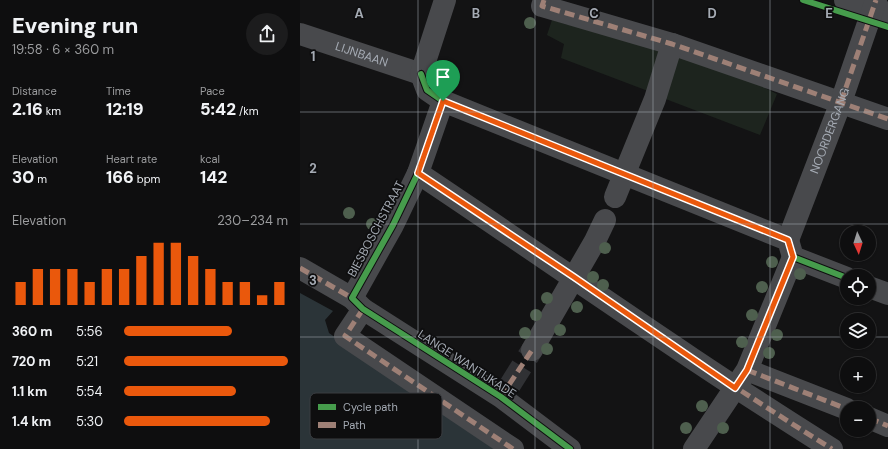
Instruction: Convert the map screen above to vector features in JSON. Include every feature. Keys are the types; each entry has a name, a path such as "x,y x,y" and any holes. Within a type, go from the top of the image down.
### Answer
{"street":[{"path":"445,0 422,74 427,90 443,101 624,174 790,249 840,274"},
{"path":"544,0 542,6 672,44 888,119"},
{"path":"845,0 877,11"},
{"name":"NOORDERGANG","path":"694,449 747,370 841,102 877,11"},
{"name":"LIJNBAAN","path":"300,34 422,74"},
{"path":"615,197 655,99 672,44"},
{"name":"BIESBOSCHSTRAAT","path":"358,303 418,173 443,101"},
{"path":"418,173 574,277 735,388 832,449"},
{"path":"532,350 605,220"},
{"name":"LANGE WANTIJKADE","path":"300,268 505,391 570,449"},
{"path":"876,290 888,294"},
{"path":"358,303 346,336 430,393"},
{"path":"747,370 840,407"},
{"path":"442,401 513,449"},
{"path":"876,421 888,426"}],"shaded area":[{"path":"552,20 568,25 571,20 660,48 648,91 561,58 564,44 547,35"},
{"path":"678,52 767,81 765,88 777,94 760,135 663,98"},
{"path":"300,293 333,311 325,320 329,333 414,393 310,393 310,439 442,439 442,412 494,449 300,449"}],"tunnel":[{"path":"510,385 532,350"}],"marked path":[{"path":"544,0 542,6 672,44 888,119"},
{"path":"841,102 876,0"},
{"path":"418,173 675,347 779,416 832,449"},
{"path":"300,268 352,298"},
{"path":"363,309 345,336 430,393"},
{"path":"501,397 532,350"},
{"path":"747,370 840,406"},
{"path":"442,401 513,449"},
{"path":"876,421 888,426"}],"cycle path":[{"path":"803,0 888,27"},
{"path":"421,74 427,90 443,101 788,240 793,257 840,275"},
{"path":"443,101 418,173 393,225 352,298 363,309 501,397 570,449"}],"route":[{"path":"443,101 788,240 793,257 747,370 735,388 574,277 418,173 443,101"}]}
